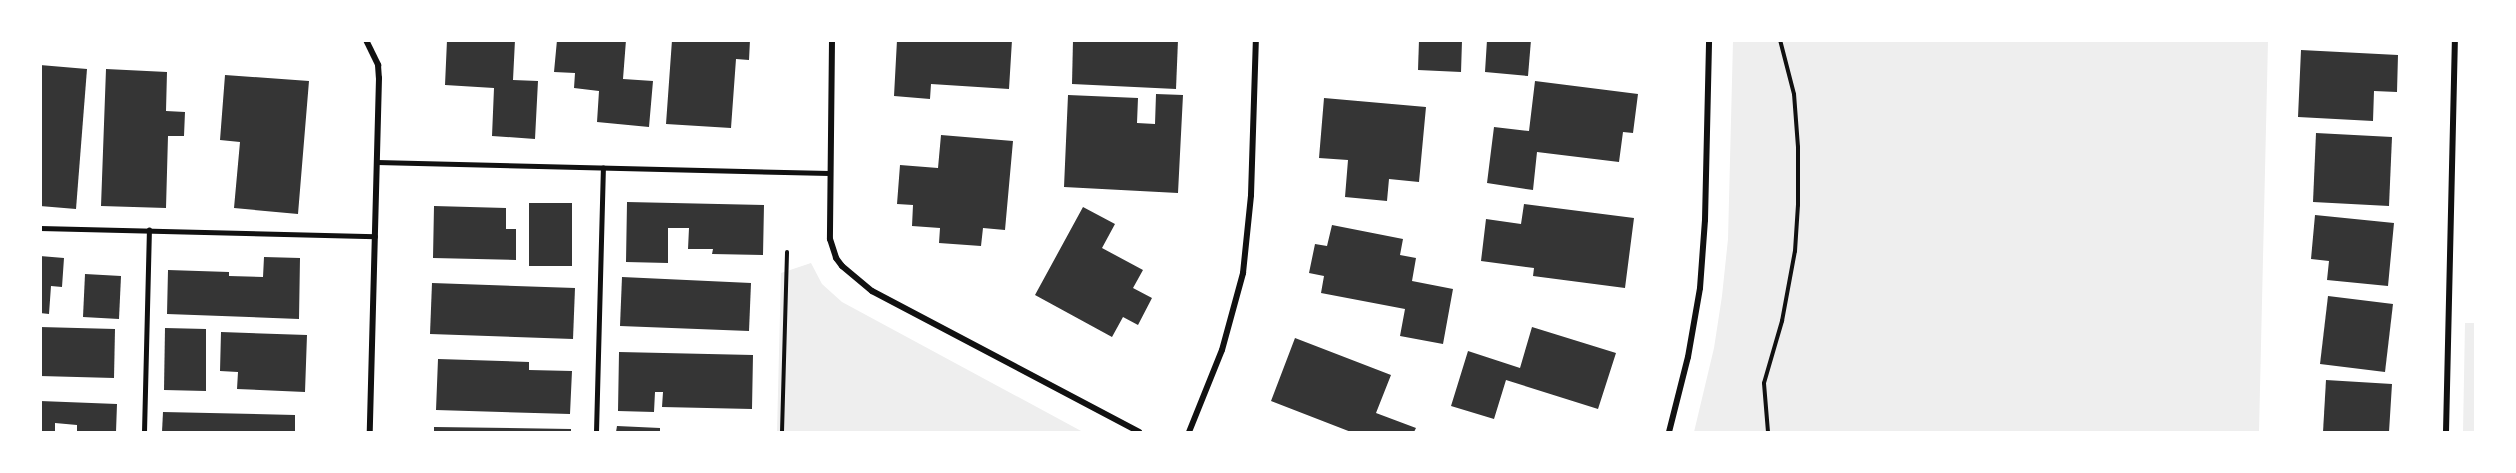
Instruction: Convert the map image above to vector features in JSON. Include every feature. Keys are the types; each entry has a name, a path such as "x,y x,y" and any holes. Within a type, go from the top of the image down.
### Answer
{"street":[{"path":"366,40 378,65 379,78 370,432"},
{"path":"832,40 830,239 836,258 850,275 872,291 1139,432"},
{"path":"1189,432 1222,350 1243,273 1251,195 1256,40"},
{"path":"1669,432 1688,357 1700,288 1705,220 1709,40"},
{"path":"2446,432 2455,40"}],"lane":[{"path":"377,162 829,173"},
{"path":"597,432 603,168"},
{"path":"40,228 375,236"},
{"path":"144,432 149,230"}],"path":[{"path":"1768,432 1764,383 1782,321 1795,251 1798,205 1798,147 1794,94 1780,40"},
{"path":"782,432 787,252"}],"shaded area":[{"path":"1733,41 2268,41 2259,432 1694,432 1714,348 1728,239"},
{"path":"811,263 822,284 842,302 1083,432 777,432 781,273"},
{"path":"2465,323 2475,323 2475,432 2463,432"}],"building":[{"path":"447,40 515,40 513,80 538,81 535,139 492,136 494,88 445,85"},
{"path":"557,40 626,40 623,79 653,81 649,127 597,122 599,91 574,88 575,73 554,72"},
{"path":"672,40 750,40 749,60 736,59 731,128 666,124"},
{"path":"897,40 1012,40 1009,89 931,84 930,99 894,96"},
{"path":"1073,40 1178,40 1176,89 1072,84"},
{"path":"1419,40 1462,40 1461,72 1418,70"},
{"path":"1487,40 1531,40 1528,76 1485,72"},
{"path":"2301,50 2398,55 2397,92 2374,91 2373,121 2298,117"},
{"path":"40,65 87,69 76,209 40,206"},
{"path":"106,69 167,72 166,111 185,112 184,136 168,136 166,208 101,206"},
{"path":"225,75 309,81 298,214 234,208 240,142 220,140"},
{"path":"1535,81 1638,94 1633,133 1623,132 1619,162 1537,152 1533,190 1487,183 1494,127 1529,131"},
{"path":"1156,94 1183,95 1178,193 1064,187 1068,95 1138,98 1137,123 1155,124"},
{"path":"1324,98 1426,107 1419,182 1389,179 1387,201 1345,197 1348,160 1319,158"},
{"path":"2316,133 2392,137 2389,206 2313,202"},
{"path":"941,135 1013,141 1005,230 983,228 981,246 939,243 940,228 912,226 913,205 897,204 900,165 938,168"},
{"path":"627,202 764,205 763,255 712,254 713,249 688,249 689,228 668,228 668,263 626,262"},
{"path":"529,203 572,203 572,266 529,266"},
{"path":"1524,204 1634,218 1625,288 1533,276 1534,268 1481,261 1486,219 1521,224"},
{"path":"434,206 506,208 506,229 516,229 516,260 433,258"},
{"path":"1083,207 1115,224 1102,248 1143,270 1133,288 1152,298 1138,325 1123,317 1112,337 1035,295"},
{"path":"2315,215 2394,223 2388,286 2327,280 2329,261 2311,259"},
{"path":"1332,225 1403,239 1400,255 1416,258 1412,281 1453,289 1443,344 1400,336 1405,309 1321,293 1324,276 1309,273 1315,244 1327,246"},
{"path":"40,256 64,258 62,287 51,286 49,314 40,313"},
{"path":"264,257 300,258 299,319 167,314 168,270 229,272 229,276 263,277"},
{"path":"85,274 121,276 119,319 83,317"},
{"path":"622,277 751,283 749,331 620,326"},
{"path":"432,283 575,288 573,339 430,334"},
{"path":"2328,296 2393,304 2385,372 2320,364"},
{"path":"40,327 115,329 114,378 40,376"},
{"path":"1532,327 1616,353 1598,409 1506,380 1494,419 1451,406 1468,351 1520,368"},
{"path":"165,328 206,329 206,391 164,390"},
{"path":"221,332 307,335 305,392 237,389 238,372 220,371"},
{"path":"1295,338 1391,375 1376,413 1416,428 1414,432 1351,432 1271,401"},
{"path":"619,352 753,355 752,409 662,407 663,392 655,392 654,412 618,411"},
{"path":"438,359 529,362 529,370 572,371 570,414 436,410"},
{"path":"2326,380 2392,384 2389,432 2323,432"},
{"path":"40,401 117,404 116,432 77,432 77,425 55,423 55,432 40,432"},
{"path":"163,412 295,415 295,432 162,432"},
{"path":"617,426 660,428 660,432 616,432"},
{"path":"434,427 571,429 571,432 434,432"}]}
